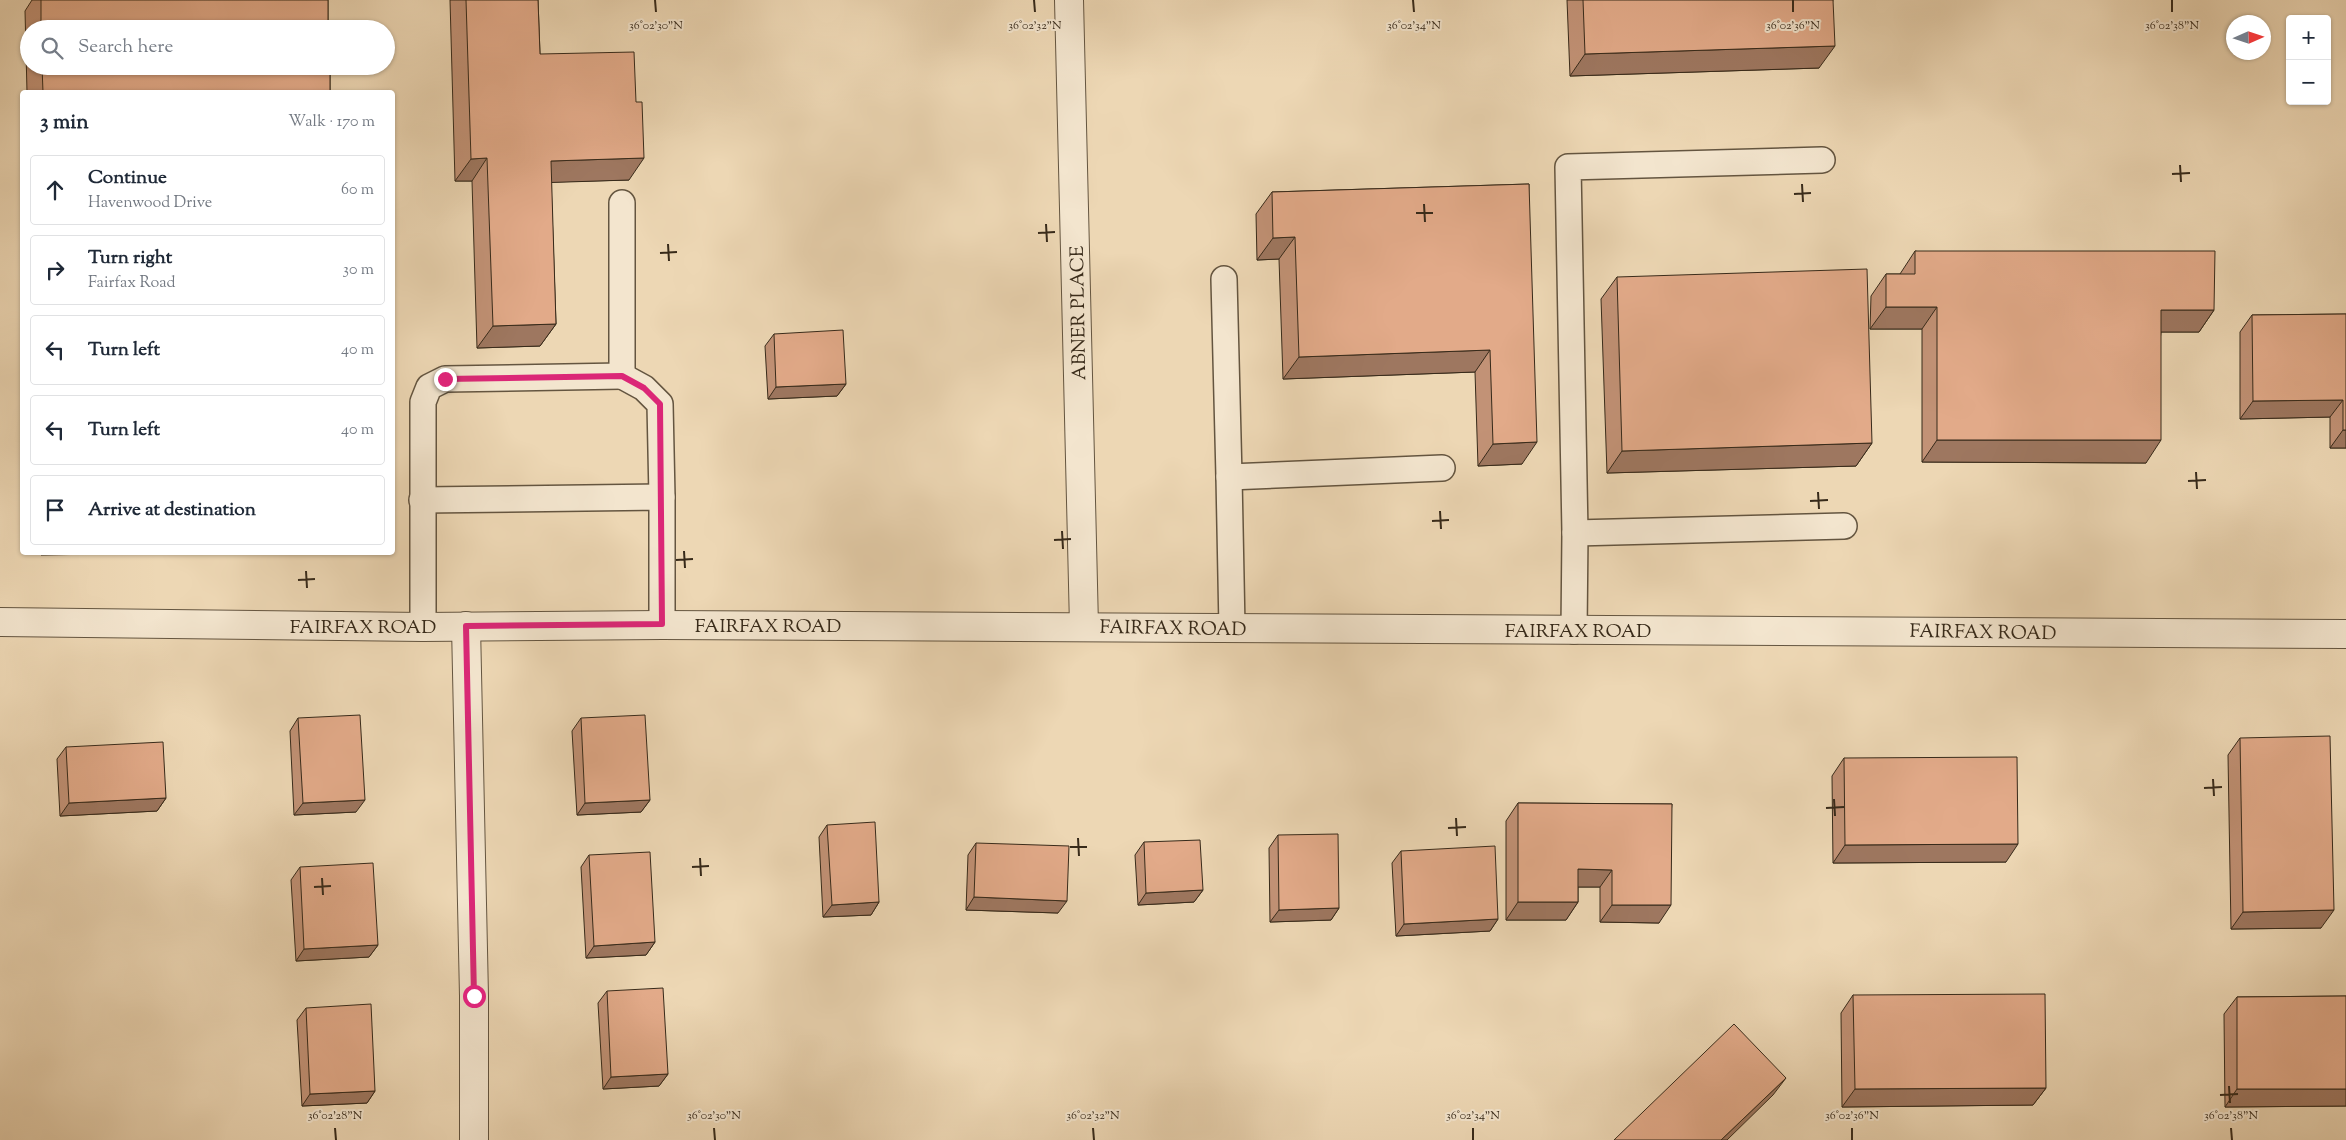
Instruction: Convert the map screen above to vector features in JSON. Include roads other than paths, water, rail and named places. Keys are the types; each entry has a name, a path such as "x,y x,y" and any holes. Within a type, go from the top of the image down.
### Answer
{"street":[{"name":"ABNER PLACE","path":"1069,0 1084,626"},
{"name":"FAIRFAX ROAD","path":"0,622 423,627 662,624 2346,634"},
{"path":"466,626 474,996 474,1140"}],"lane":[{"path":"1574,630 1575,534 1568,167 1822,160"},
{"path":"622,203 622,376"},
{"path":"1224,279 1232,628"},
{"path":"423,627 423,402 429,387 445,379 622,376 644,388 660,404 662,624"},
{"path":"1229,477 1442,468"},
{"path":"422,500 662,497"},
{"path":"1575,534 1844,526"}]}
